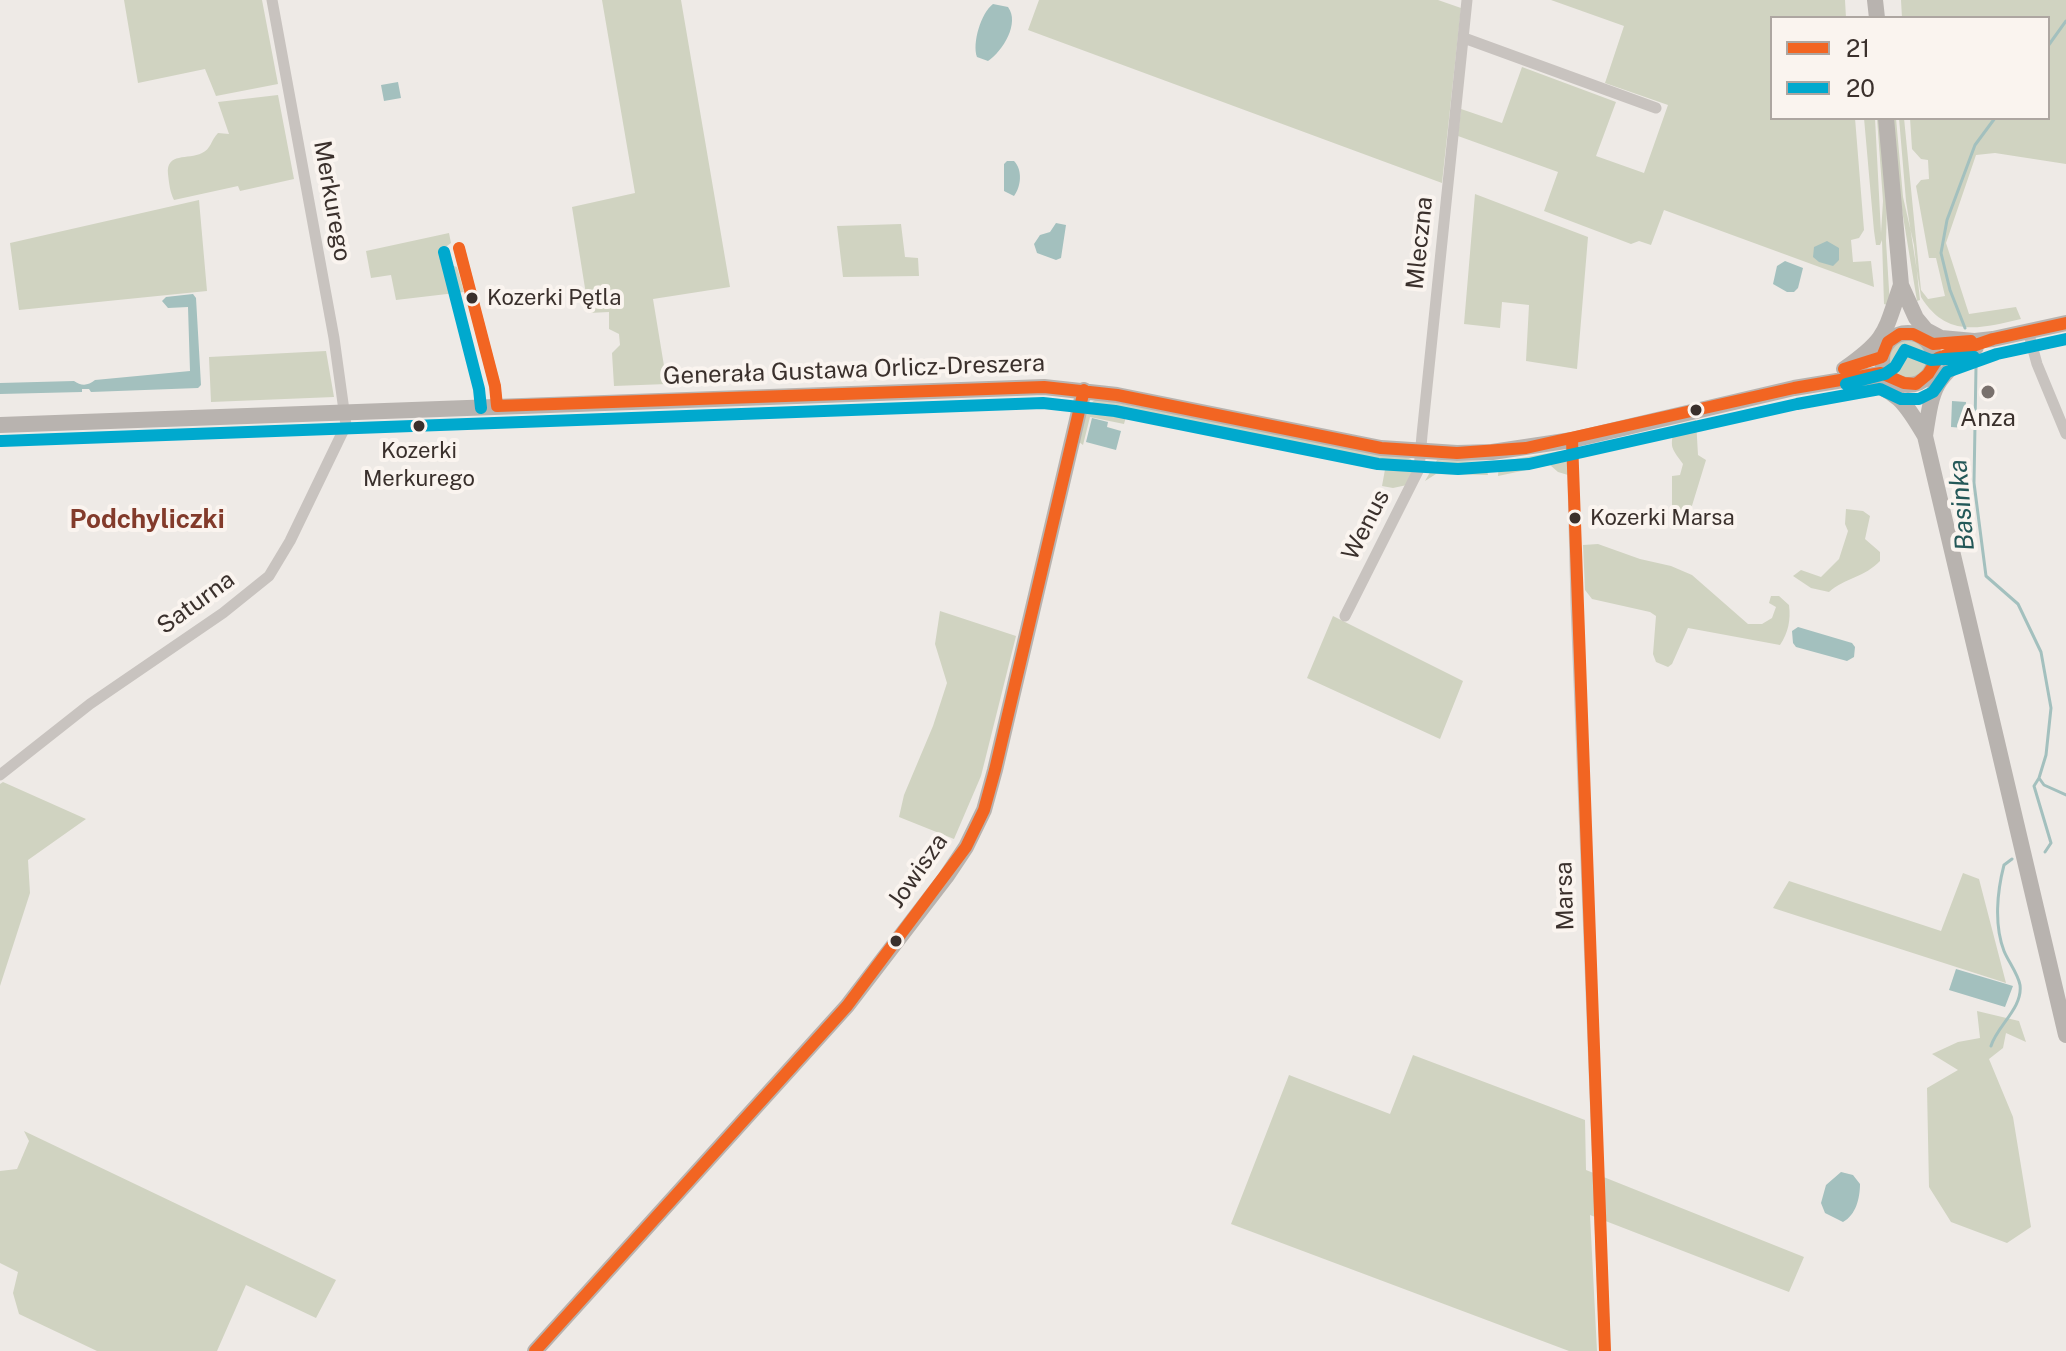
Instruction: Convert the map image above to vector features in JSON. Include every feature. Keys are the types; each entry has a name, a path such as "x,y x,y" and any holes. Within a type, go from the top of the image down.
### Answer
{"main road":[{"path":"1886,120 1902,295 1913,330 1924,339 1930,368 1924,384 1924,429"},
{"path":"1895,337 1902,295"},
{"path":"1902,295 1916,318 1933,334 1975,344"},
{"path":"1902,295 1881,339 1845,374 1889,390 1924,429"},
{"path":"1901,384 1916,383 1930,368 1975,344 2066,323"},
{"path":"1975,344 1950,344 1907,333 1888,342 1884,365 1910,394 1924,429 2066,1035"},
{"path":"1924,429 1942,375 1975,344"},
{"name":"Generała Gustawa Orlicz-Dreszera","path":"0,425 984,388 1084,390 1345,442 1422,452 1492,452 1572,440 1794,388 1822,375 1845,374 1884,365"},
{"name":"Jowisza","path":"535,1351 847,1006 966,847 984,810 995,770 1084,390"}],"street":[{"name":"Merkurego","path":"272,0 345,411"},
{"name":"Mleczna","path":"1422,452 1467,0"},
{"path":"1464,38 1656,108"},
{"path":"459,248 495,386 497,406"},
{"path":"2028,331 2037,364 2066,434"},
{"name":"Saturna","path":"0,775 90,704 223,613 269,576 290,541 346,425 345,411"},
{"name":"Marsa","path":"1572,440 1605,1351"},
{"name":"Wenus","path":"1345,616 1419,469 1422,452"}],"green space":[{"path":"124,0 262,0 278,84 216,96 205,69 138,83"},
{"path":"602,0 681,0 730,287 653,299 667,384 614,386 612,353 620,345 619,334 609,329 609,312 589,313 572,207 635,193"},
{"path":"1039,0 1438,0 1461,8 1442,183 1028,30"},
{"path":"1551,0 1845,0 1846,16 1770,16 1770,120 1855,120 1864,230 1859,238 1851,240 1853,262 1871,261 1874,287 1664,210 1651,245 1639,241 1631,244 1544,211 1558,172 1458,136 1461,109 1502,123 1522,67 1616,102 1596,156 1644,173 1668,105 1605,83 1624,26"},
{"path":"1901,0 2066,0 2066,164 1995,153 1976,155 1946,243 1969,314 2016,307 2021,319 1979,327 1954,325 1931,310 1921,297 1906,201 1899,120 1904,120 1921,290 1928,299 1945,296 1936,258 1929,258 1916,186 1921,180 1929,179 1928,160 1921,159 1912,149 1910,120 2050,120 2050,16 1902,16"},
{"path":"278,95 294,179 240,191 238,186 174,200 168,174 170,162 205,151 218,133 229,134 218,102"},
{"path":"1864,120 1875,120 1881,233 1883,201 1877,120 1880,120 1890,306 1884,304 1882,240 1880,245 1876,245"},
{"path":"1893,120 1896,120 1903,197 1914,245 1920,300 1917,301 1901,204"},
{"path":"1475,194 1588,237 1577,369 1526,361 1529,305 1502,302 1500,328 1464,324"},
{"path":"199,200 207,291 19,310 10,243"},
{"path":"901,224 905,257 918,258 919,276 843,277 837,226"},
{"path":"449,233 451,243 440,251 439,256 445,263 457,267 464,292 396,300 391,275 371,278 366,251"},
{"path":"1908,340 1921,346 1927,359 1921,372 1908,378 1895,372 1889,359 1895,346"},
{"path":"326,351 334,397 211,402 209,357"},
{"path":"1097,399 1406,457 1411,459 1414,466 1407,485 1393,488 1382,486 1386,464 1127,413 1124,424 1090,417 1083,445 1079,442 1084,418 1088,407"},
{"path":"1696,420 1698,455 1706,460 1687,522 1672,516 1672,476 1680,475 1683,464 1672,443 1675,425"},
{"path":"1560,451 1567,456 1568,475 1550,465 1498,476 1499,462"},
{"path":"1437,460 1485,462 1488,475 1436,474 1425,481"},
{"path":"1846,509 1863,511 1870,516 1865,539 1880,552 1880,561 1829,592 1811,588 1793,576 1801,570 1821,577 1839,559 1848,531"},
{"path":"1598,544 1692,575 1748,624 1762,624 1772,618 1776,607 1769,603 1771,596 1779,596 1789,605 1790,611 1783,640 1780,645 1688,628 1672,664 1668,667 1656,662 1653,654 1656,616 1592,599 1585,590 1583,545"},
{"path":"940,611 1016,636 981,776 954,839 899,817 904,795 947,683 935,644"},
{"path":"1333,616 1463,681 1440,739 1307,678"},
{"path":"3,782 86,819 28,860 30,893 0,986 0,784"},
{"path":"1963,873 1979,879 2006,983 1773,908 1789,881 1941,931"},
{"path":"1977,1011 2019,1021 2026,1042 2006,1033 2003,1048 1989,1059 2013,1117 2031,1227 2007,1243 1951,1222 1929,1187 1927,1088 1958,1070 1932,1054 1958,1042 1980,1038"},
{"path":"1413,1055 1585,1120 1586,1170 1804,1257 1789,1292 1590,1215 1597,1351 1569,1351 1231,1224 1289,1075 1390,1114"},
{"path":"24,1131 336,1280 316,1318 246,1285 217,1351 97,1351 19,1314 13,1293 18,1272 0,1263 0,1171 17,1169 29,1141"}],"water":[{"path":"993,4 1008,7 1012,21 1004,44 988,61 977,57 976,44 981,21"},
{"path":"398,82 401,98 384,101 381,85"},
{"path":"1014,161 1020,174 1014,196 1004,191 1004,164"},
{"path":"1056,223 1066,225 1061,258 1056,260 1037,253 1034,244"},
{"path":"1827,241 1839,248 1839,260 1833,266 1813,257 1814,247"},
{"path":"1785,261 1803,268 1794,292 1787,292 1773,284 1777,266"},
{"path":"193,294 196,298 201,385 198,388 91,392 82,389 82,392 0,394 0,383 74,381 84,385 95,380 190,371 188,307 168,308 162,301 166,297"},
{"path":"1952,401 1966,402 1964,428 1951,427"},
{"path":"1092,418 1108,422 1107,427 1121,431 1116,450 1086,442"},
{"path":"1798,627 1852,643 1855,647 1854,657 1847,661 1796,647 1792,631"},
{"path":"1956,969 2013,986 2005,1007 1949,990"},
{"path":"1841,1172 1853,1175 1860,1184 1856,1206 1843,1222 1825,1213 1821,1203 1826,1185"}],"waterway":[{"name":"Basinka","path":"2050,43 2066,21"},
{"name":"Basinka","path":"1965,328 1950,290 1941,253 1947,220 1975,145 1994,120"},
{"name":"Basinka","path":"1976,367 1974,483 1986,576 2018,604 2041,652 2051,708 2046,755 2039,778 2044,785 2066,795"},
{"path":"2039,778 2034,786 2051,843 2045,852"},
{"path":"1991,1046 2014,1009 2020,993 2019,981 2001,941 1998,919 1998,897 2004,865 2012,859"}],"transit line":[{"name":"21","path":"459,248 495,386 497,406"},
{"name":"20","path":"444,252 479,389 481,408"},
{"name":"21","path":"497,406 1044,387 1117,395 1381,448 1457,453 1526,448 1794,388 1881,373 1904,383 1916,384 1928,374 1938,358 1993,339 2066,323"},
{"name":"21","path":"1844,369 1882,357 1888,342 1900,334 1913,334 1933,344 1971,341"},
{"name":"20","path":"1,441 1043,403 1115,411 1378,464 1458,469 1529,464 1797,404 1880,389 1901,399 1919,399 1933,392 1947,372 1997,354 2066,339"},
{"name":"20","path":"1846,384 1885,374 1895,367 1905,350 1931,360 1974,357"},
{"name":"21","path":"535,1351 847,1006 966,847 984,810 995,770 1084,390"},
{"name":"21","path":"1572,440 1605,1351"}],"place":[{"name":"Kozerki Pętla","path":"472,298"},
{"name":"Anza","path":"1988,392"},
{"name":"Kozerki Merkurego","path":"419,426"},
{"name":"Kozerki Marsa","path":"1575,518"}],"district":[{"name":"Podchyliczki","path":"147,520"}]}
